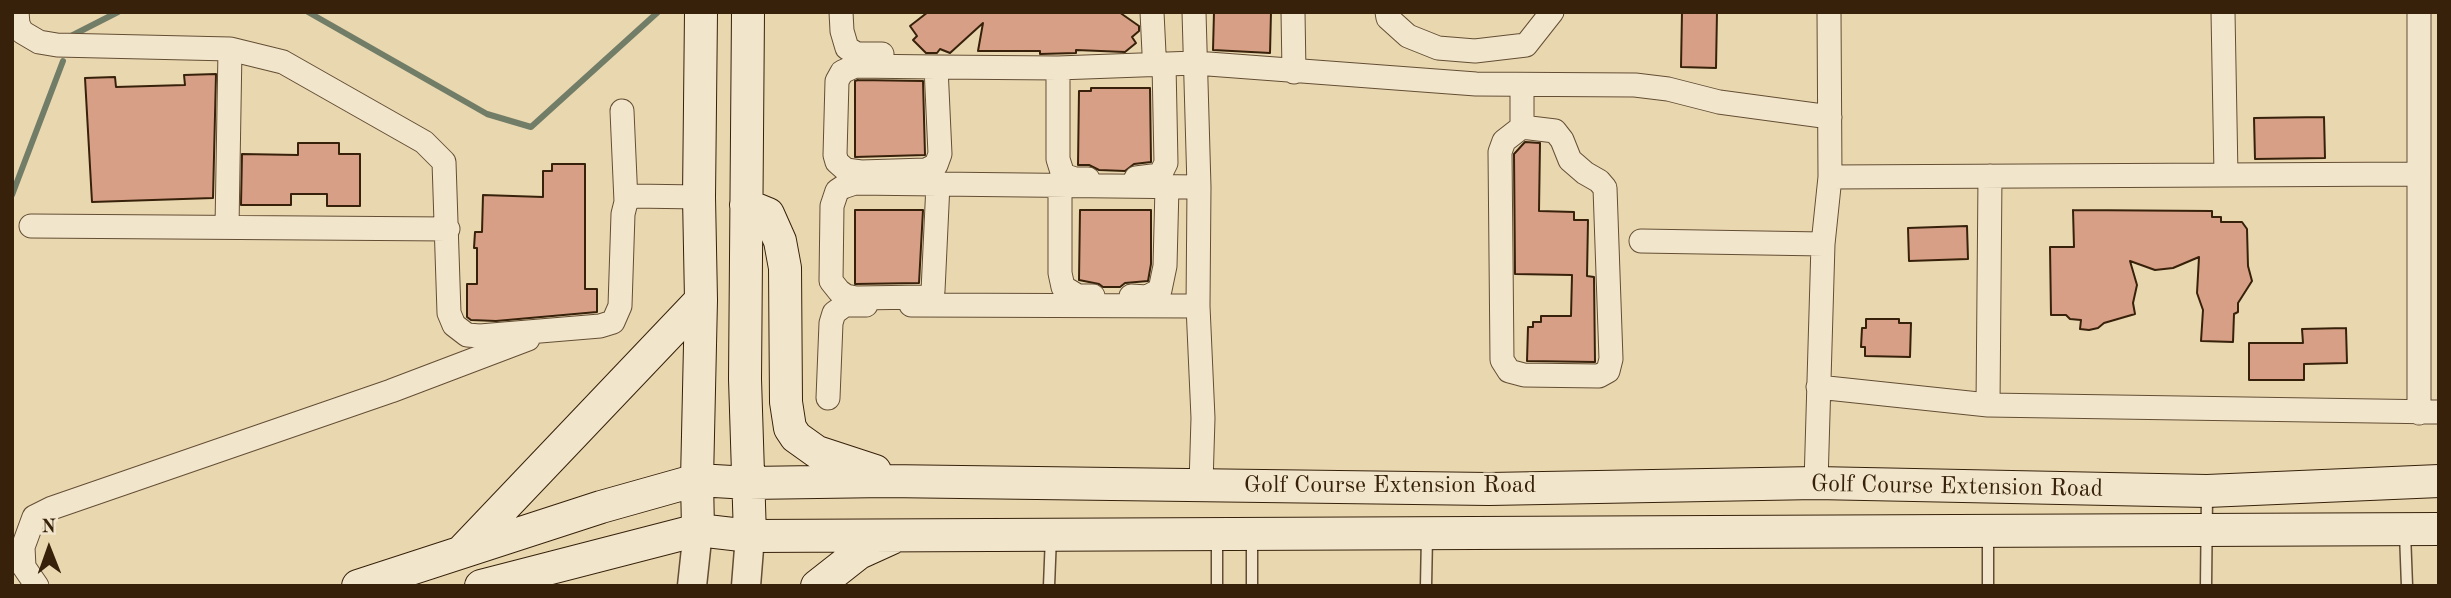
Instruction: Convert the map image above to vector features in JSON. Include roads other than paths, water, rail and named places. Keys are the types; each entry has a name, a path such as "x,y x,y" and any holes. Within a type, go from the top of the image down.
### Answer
{"main road":[{"path":"698,530 701,12"},
{"path":"748,12 745,379 750,536"},
{"path":"746,205 768,214 780,241 785,268 786,402 790,428 796,437 817,452 876,471 886,481"},
{"path":"461,552 701,300"},
{"name":"Golf Course Extension Road","path":"358,586 601,507 697,480 1489,489 1816,484 2207,491 2439,481"},
{"name":"Golf Course Extension Road","path":"495,585 698,530 750,536 2439,529"},
{"path":"817,586 859,553 900,535"}],"street":[{"path":"17,12 22,32 39,42 230,49 283,62 425,142 444,162 449,313 454,325 467,335 600,326 613,322 618,315 623,214 626,202 622,111"},
{"path":"841,12 842,32 847,48 857,54 1195,58 1294,72 1476,84 1635,85 1668,89 1719,102 1830,117"},
{"path":"1058,68 1058,159 1063,174 1075,179 1160,176 1166,163 1159,59 1152,12"},
{"path":"1194,12 1199,187 1198,306 1203,418 1201,484"},
{"path":"1293,12 1294,72"},
{"path":"1387,12 1388,18 1408,36 1438,48 1475,51 1526,45 1552,12"},
{"path":"1816,484 1823,244 1830,177 1829,12"},
{"path":"2223,12 2227,175"},
{"path":"1818,387 1988,405 2429,413 2429,278 2419,174 2419,12"},
{"path":"227,227 230,49"},
{"path":"1475,51 1476,84"},
{"path":"936,67 940,154 936,165 926,170 861,172 846,170 837,162 837,82 842,72 855,66 1058,68 1159,59"},
{"path":"1522,86 1522,127"},
{"path":"1522,127 1555,131 1570,160 1605,188 1611,359 1608,370 1599,376 1524,375 1509,371 1502,360 1500,152 1504,141 1522,127"},
{"path":"1830,177 2419,174"},
{"path":"1988,405 1990,176"},
{"path":"938,184 933,291 927,297 856,298 839,291 831,281 832,206 837,191 855,183 1199,187"},
{"path":"1060,186 1060,273 1063,287 1078,296 1147,297 1160,290 1165,266 1167,187"},
{"path":"626,202 633,196 699,197"},
{"path":"31,226 448,229"},
{"path":"1641,241 1823,244"},
{"path":"828,397 831,323 834,313 845,305 1198,306"},
{"path":"37,586 24,567 23,547 34,517 52,508 391,391 553,329"},
{"path":"692,586 698,530"},
{"path":"746,586 750,536"}],"lane":[{"path":"2206,586 2207,491"},
{"path":"2405,530 2407,586"},
{"path":"1988,532 1988,586"},
{"path":"1426,586 1427,533"},
{"path":"1049,586 1051,534"},
{"path":"1217,534 1217,586"},
{"path":"1252,534 1252,586"}],"waterway":[{"path":"71,36 118,12"},
{"path":"308,12 487,114 531,127 658,12"},
{"path":"12,195 63,61"}]}
